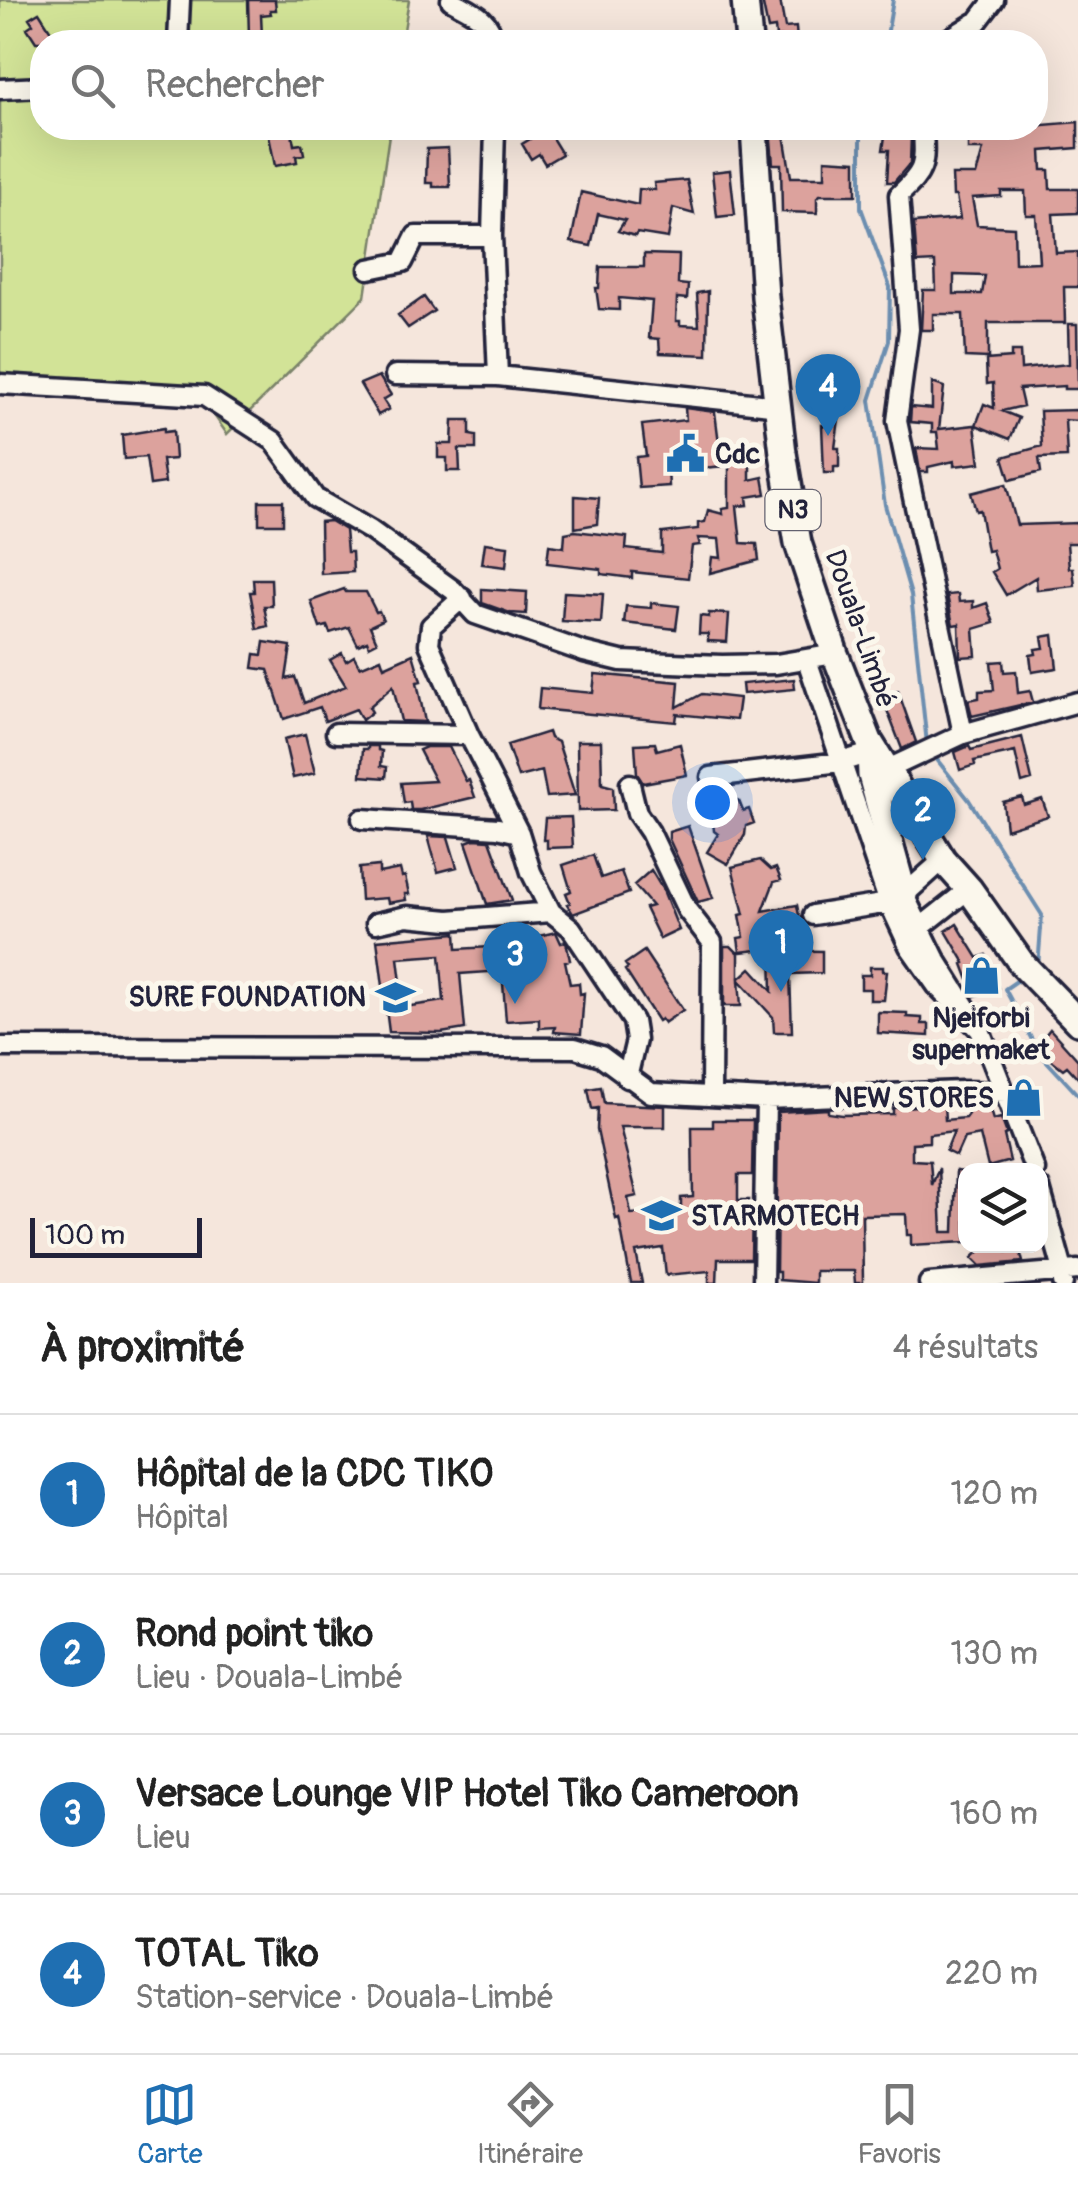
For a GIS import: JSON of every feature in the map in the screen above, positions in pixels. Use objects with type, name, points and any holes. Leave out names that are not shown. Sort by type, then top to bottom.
[{"type":"highway","points":[[745,0],[748,30]]},
{"type":"highway","name":"Douala-Limbé","points":[[755,140],[765,296],[783,453],[798,543],[835,654],[875,755],[944,860],[1022,964],[1078,1022]]},
{"type":"highway","points":[[875,755],[871,774],[897,899]]},
{"type":"street","points":[[179,30],[180,0]]},
{"type":"street","points":[[451,0],[492,30]]},
{"type":"street","points":[[963,30],[978,21],[994,0]]},
{"type":"street","points":[[0,89],[30,88]]},
{"type":"street","points":[[495,140],[492,236],[498,376]]},
{"type":"street","points":[[922,140],[924,155],[919,176],[899,195],[908,329],[897,421],[963,734]]},
{"type":"street","points":[[369,269],[402,262],[416,236],[492,236]]},
{"type":"street","points":[[395,375],[498,376],[780,406]]},
{"type":"street","points":[[0,384],[191,394],[212,400],[274,441],[315,498],[370,530],[462,598],[475,614],[602,658],[722,665],[776,664],[835,654]]},
{"type":"street","points":[[462,598],[431,626],[429,644],[468,735],[519,832],[531,872],[551,912],[571,928],[633,1021],[636,1040],[627,1078]]},
{"type":"street","points":[[807,660],[841,762],[897,899],[909,946],[937,986],[980,1030]]},
{"type":"street","points":[[711,777],[841,762],[1078,702]]},
{"type":"street","points":[[336,733],[468,735]]},
{"type":"street","points":[[630,784],[642,824],[650,832],[688,910],[712,942],[710,1096]]},
{"type":"street","points":[[362,819],[519,832]]},
{"type":"street","points":[[813,915],[897,899],[944,860]]},
{"type":"street","points":[[921,927],[969,889]]},
{"type":"street","points":[[897,899],[921,927],[935,958],[980,1030],[1031,1163]]},
{"type":"street","points":[[376,923],[406,916],[449,920],[551,912]]},
{"type":"street","points":[[0,1047],[575,1048],[601,1056],[651,1093],[766,1100],[1006,1092]]},
{"type":"street","points":[[763,1283],[766,1100]]},
{"type":"street","points":[[929,1283],[1068,1274],[1048,1213]]},
{"type":"green space","points":[[0,0],[409,0],[404,30],[30,30],[30,140],[388,140],[365,297],[227,434],[200,395],[0,383]]},
{"type":"building","points":[[248,0],[275,0],[276,10],[261,15],[262,30],[249,30]]},
{"type":"building","points":[[762,0],[780,0],[785,28],[796,30],[768,29]]},
{"type":"building","points":[[39,12],[50,30],[30,33],[27,28],[33,24],[29,18]]},
{"type":"building","points":[[1078,122],[1078,148],[1041,151],[1042,170],[1049,170],[1050,189],[1078,189],[1078,213],[1053,214],[1056,253],[1078,252],[1078,287],[1064,287],[1065,323],[988,323],[988,358],[965,357],[963,314],[933,314],[933,330],[921,330],[923,290],[936,290],[935,262],[917,263],[914,223],[960,219],[952,175],[976,175],[983,150],[968,150],[968,140],[1048,140],[1048,125]],"holes":[[[1001,191],[1025,191],[1026,215],[1036,215],[1039,262],[1015,263],[1014,227],[977,225],[972,198],[1001,196]],[[954,275],[985,276],[982,294],[954,294]]]},
{"type":"building","points":[[270,140],[302,144],[304,154],[296,156],[297,162],[275,166]]},
{"type":"building","points":[[528,140],[553,140],[562,154],[545,164],[539,154],[531,159],[522,144]]},
{"type":"building","points":[[771,140],[785,140],[791,177],[825,177],[825,159],[856,161],[856,195],[820,195],[817,213],[782,212],[781,164],[773,164]]},
{"type":"building","points":[[884,140],[911,140],[910,163],[894,182],[887,182],[889,150],[883,150]]},
{"type":"building","points":[[448,148],[450,187],[433,187],[433,183],[426,183],[427,149]]},
{"type":"building","points":[[730,170],[735,215],[717,217],[712,172]]},
{"type":"building","points":[[687,180],[694,214],[673,208],[668,238],[618,231],[625,220],[598,214],[591,246],[571,242],[581,192],[638,205],[639,189],[655,190],[654,183]]},
{"type":"building","points":[[644,254],[679,255],[678,284],[688,285],[687,299],[677,298],[676,321],[680,325],[699,326],[697,293],[708,291],[707,355],[660,353],[659,339],[649,338],[652,301],[619,298],[619,310],[599,309],[596,288],[600,267],[644,267]]},
{"type":"building","points":[[424,297],[434,311],[408,328],[398,315]]},
{"type":"building","points":[[1068,324],[1077,324],[1078,389],[1019,389],[1023,406],[1002,411],[1019,418],[1010,439],[976,425],[984,404],[994,408],[993,383],[987,384],[986,360],[1011,358],[1011,352],[1020,352],[1021,369],[1069,364]]},
{"type":"building","points":[[379,376],[391,395],[383,400],[389,409],[378,415],[360,384]]},
{"type":"building","points":[[932,383],[944,387],[939,429],[975,425],[980,463],[954,466],[954,461],[920,472],[916,448],[939,449],[937,432],[932,432],[932,424],[910,422],[911,407],[932,409]]},
{"type":"building","points":[[685,408],[715,412],[719,443],[731,447],[725,466],[668,471],[669,486],[639,488],[636,457],[646,456],[642,425],[686,420]]},
{"type":"building","points":[[1078,410],[1078,421],[1065,420],[1067,457],[1039,458],[1041,472],[1010,480],[1003,457],[1042,446],[1040,411]]},
{"type":"building","points":[[826,419],[839,419],[835,448],[839,448],[839,467],[834,467],[834,473],[824,473],[822,425],[827,426]]},
{"type":"building","points":[[453,420],[470,420],[470,435],[476,436],[476,449],[459,449],[460,471],[447,471],[447,458],[438,458],[438,444],[452,444]]},
{"type":"building","points":[[164,428],[164,432],[173,431],[175,459],[162,460],[165,483],[150,485],[146,457],[124,459],[122,435]]},
{"type":"building","points":[[750,461],[750,480],[763,477],[766,494],[747,497],[748,505],[737,506],[741,543],[757,544],[759,560],[710,573],[712,557],[721,558],[719,539],[698,538],[700,545],[692,546],[688,578],[632,572],[632,578],[601,574],[601,569],[547,563],[549,545],[564,547],[565,533],[575,531],[627,537],[626,549],[662,553],[662,533],[698,529],[708,510],[723,514],[722,509],[729,508],[729,462]]},
{"type":"building","points":[[1006,484],[1017,525],[1078,523],[1078,543],[1067,543],[1075,586],[1037,590],[1036,577],[1006,595],[992,572],[997,569],[992,550],[987,551],[980,510],[976,511],[971,493]]},
{"type":"building","points":[[575,496],[599,498],[597,524],[575,528]]},
{"type":"building","points":[[259,501],[283,501],[283,524],[259,524]]},
{"type":"building","points":[[330,521],[345,530],[353,572],[321,574],[320,522]]},
{"type":"building","points":[[485,543],[508,546],[506,567],[482,564]]},
{"type":"building","points":[[253,579],[271,579],[272,606],[264,606],[268,626],[257,629],[250,592],[254,592]]},
{"type":"building","points":[[344,589],[366,592],[376,612],[379,611],[383,620],[370,626],[377,642],[358,645],[349,627],[330,633],[327,626],[320,628],[311,601]]},
{"type":"building","points":[[482,589],[527,592],[526,614],[482,603]]},
{"type":"building","points":[[564,592],[603,594],[601,623],[562,621]]},
{"type":"building","points":[[958,594],[959,602],[973,601],[973,608],[987,603],[994,623],[974,629],[976,656],[960,657],[959,624],[953,625],[947,595]]},
{"type":"building","points":[[651,603],[679,606],[676,629],[624,623],[626,606],[651,608]]},
{"type":"building","points":[[709,613],[729,614],[727,642],[708,641],[708,634],[699,634],[700,616],[709,617]]},
{"type":"building","points":[[1053,635],[1057,668],[1032,672],[1030,655],[1036,654],[1035,649],[1044,648],[1042,637]]},
{"type":"building","points":[[264,642],[291,646],[286,679],[295,677],[304,703],[346,686],[330,660],[342,653],[346,661],[354,656],[360,667],[381,658],[384,667],[413,654],[421,681],[417,682],[425,722],[401,721],[393,686],[369,707],[372,712],[362,720],[356,709],[325,721],[320,707],[284,719],[268,670],[253,668],[255,654],[262,655]]},
{"type":"building","points":[[1003,661],[1004,672],[1016,671],[1018,693],[1030,691],[1033,702],[972,716],[968,700],[979,698],[979,691],[994,690],[991,662]]},
{"type":"building","points":[[595,674],[679,682],[677,707],[702,694],[739,698],[736,720],[677,714],[676,722],[538,709],[540,688],[593,693]]},
{"type":"building","points":[[794,679],[795,689],[743,694],[742,684]]},
{"type":"building","points":[[898,691],[916,742],[902,749],[882,697]]},
{"type":"building","points":[[548,732],[558,742],[575,795],[547,797],[542,771],[518,777],[507,745]]},
{"type":"building","points":[[305,734],[315,773],[293,778],[284,739]]},
{"type":"building","points":[[1022,737],[1032,780],[1022,783],[1015,752],[974,761],[975,765],[960,770],[955,752]]},
{"type":"building","points":[[577,741],[601,741],[602,784],[613,787],[614,810],[578,811]]},
{"type":"building","points":[[655,743],[657,750],[680,744],[687,775],[643,783],[637,774],[635,744]]},
{"type":"building","points":[[378,746],[382,751],[381,766],[387,767],[386,778],[361,776],[363,749]]},
{"type":"building","points":[[449,747],[475,797],[420,810],[411,810],[410,802],[404,803],[401,783],[435,781],[419,750]]},
{"type":"building","points":[[705,788],[717,789],[739,801],[743,811],[749,809],[754,823],[746,826],[728,864],[707,852],[718,834],[714,831],[712,813],[696,805]]},
{"type":"building","points":[[1022,797],[1024,805],[1042,799],[1048,816],[1006,829],[1003,802]]},
{"type":"building","points":[[571,817],[573,847],[547,848],[547,840],[543,840],[545,818]]},
{"type":"building","points":[[688,826],[713,898],[698,902],[669,839],[669,832]]},
{"type":"building","points":[[428,836],[448,837],[457,867],[438,872]]},
{"type":"building","points":[[490,840],[512,900],[487,904],[466,842]]},
{"type":"building","points":[[593,855],[601,878],[621,871],[629,893],[573,914],[567,904],[570,903],[566,893],[571,891],[563,865]]},
{"type":"building","points":[[760,860],[771,870],[776,868],[781,880],[774,882],[763,911],[797,905],[801,926],[764,932],[766,949],[740,952],[738,938],[744,937],[740,915],[744,914],[732,867]]},
{"type":"building","points":[[379,866],[379,873],[400,869],[409,894],[405,894],[406,900],[361,900],[359,868]]},
{"type":"building","points":[[651,870],[679,930],[660,939],[645,908],[652,906],[634,885]]},
{"type":"building","points":[[957,924],[978,958],[986,955],[998,988],[975,996],[965,963],[946,931]]},
{"type":"building","points":[[556,932],[561,943],[566,942],[570,984],[579,983],[580,994],[584,993],[581,1034],[554,1032],[555,1027],[539,1028],[539,1019],[506,1021],[502,971],[460,974],[465,1029],[441,1033],[389,1032],[377,940],[456,933],[457,949],[541,944],[539,936]],"holes":[[[440,955],[444,1001],[404,1007],[398,958]]]},
{"type":"building","points":[[724,946],[731,946],[739,954],[739,979],[751,968],[772,991],[771,950],[822,951],[822,973],[790,974],[792,1032],[774,1032],[773,1017],[739,980],[741,1006],[724,1006]]},
{"type":"building","points":[[644,951],[683,1010],[664,1023],[658,1021],[625,970],[625,964]]},
{"type":"building","points":[[870,967],[887,971],[884,1000],[870,1000],[870,989],[861,989],[861,975],[870,975]]},
{"type":"building","points":[[878,1012],[922,1018],[922,1024],[929,1024],[929,1036],[878,1033]]},
{"type":"building","points":[[1050,1029],[1078,1060],[1078,1078],[1067,1066],[1063,1069],[1053,1061],[1038,1044]]},
{"type":"building","points":[[601,1087],[604,1103],[665,1106],[665,1127],[620,1127],[637,1196],[628,1198],[631,1214],[681,1211],[681,1198],[693,1197],[692,1127],[713,1127],[713,1120],[753,1120],[752,1175],[738,1175],[738,1200],[749,1200],[748,1209],[752,1209],[751,1259],[718,1259],[717,1283],[709,1283],[709,1271],[666,1275],[663,1248],[636,1252],[642,1283],[631,1283],[597,1130],[598,1108],[592,1109],[588,1089]]},
{"type":"building","points":[[940,1104],[944,1105],[945,1120],[965,1118],[965,1104],[988,1104],[993,1120],[1001,1118],[1010,1161],[987,1163],[980,1135],[964,1138],[956,1156],[946,1151],[954,1131],[929,1134],[929,1142],[912,1143],[912,1160],[930,1161],[932,1185],[939,1168],[942,1232],[954,1232],[958,1171],[958,1242],[911,1245],[906,1214],[862,1215],[863,1283],[855,1283],[854,1271],[815,1271],[815,1283],[779,1280],[778,1112],[828,1109],[828,1113],[842,1115],[893,1114],[893,1108]]},
{"type":"building","points":[[977,1253],[1021,1253],[1023,1262],[980,1266],[972,1258]]},
{"type":"waterway","points":[[888,30],[893,0]]},
{"type":"waterway","points":[[861,140],[861,208],[890,287],[889,341],[870,400],[885,505],[911,595],[927,744]]},
{"type":"waterway","points":[[934,756],[969,800],[1042,915],[1038,967]]},
{"type":"waterway","points":[[1021,978],[1005,989],[1039,1053],[1078,1095]]},
{"type":"place","name":"TOTAL Tiko","points":[[828,436]]},
{"type":"place","name":"Cdc","points":[[685,454]]},
{"type":"place","name":"Rond point tiko","points":[[923,860]]},
{"type":"place","name":"Njeiforbi supermaket","points":[[981,976]]},
{"type":"place","name":"Hôpital de la CDC TIKO","points":[[781,992]]},
{"type":"place","name":"SURE FOUNDATION","points":[[396,997]]},
{"type":"place","name":"Versace Lounge VIP Hotel Tiko Cameroon","points":[[515,1004]]},
{"type":"place","name":"NEW STORES","points":[[1024,1098]]},
{"type":"place","name":"STARMOTECH","points":[[661,1216]]}]
